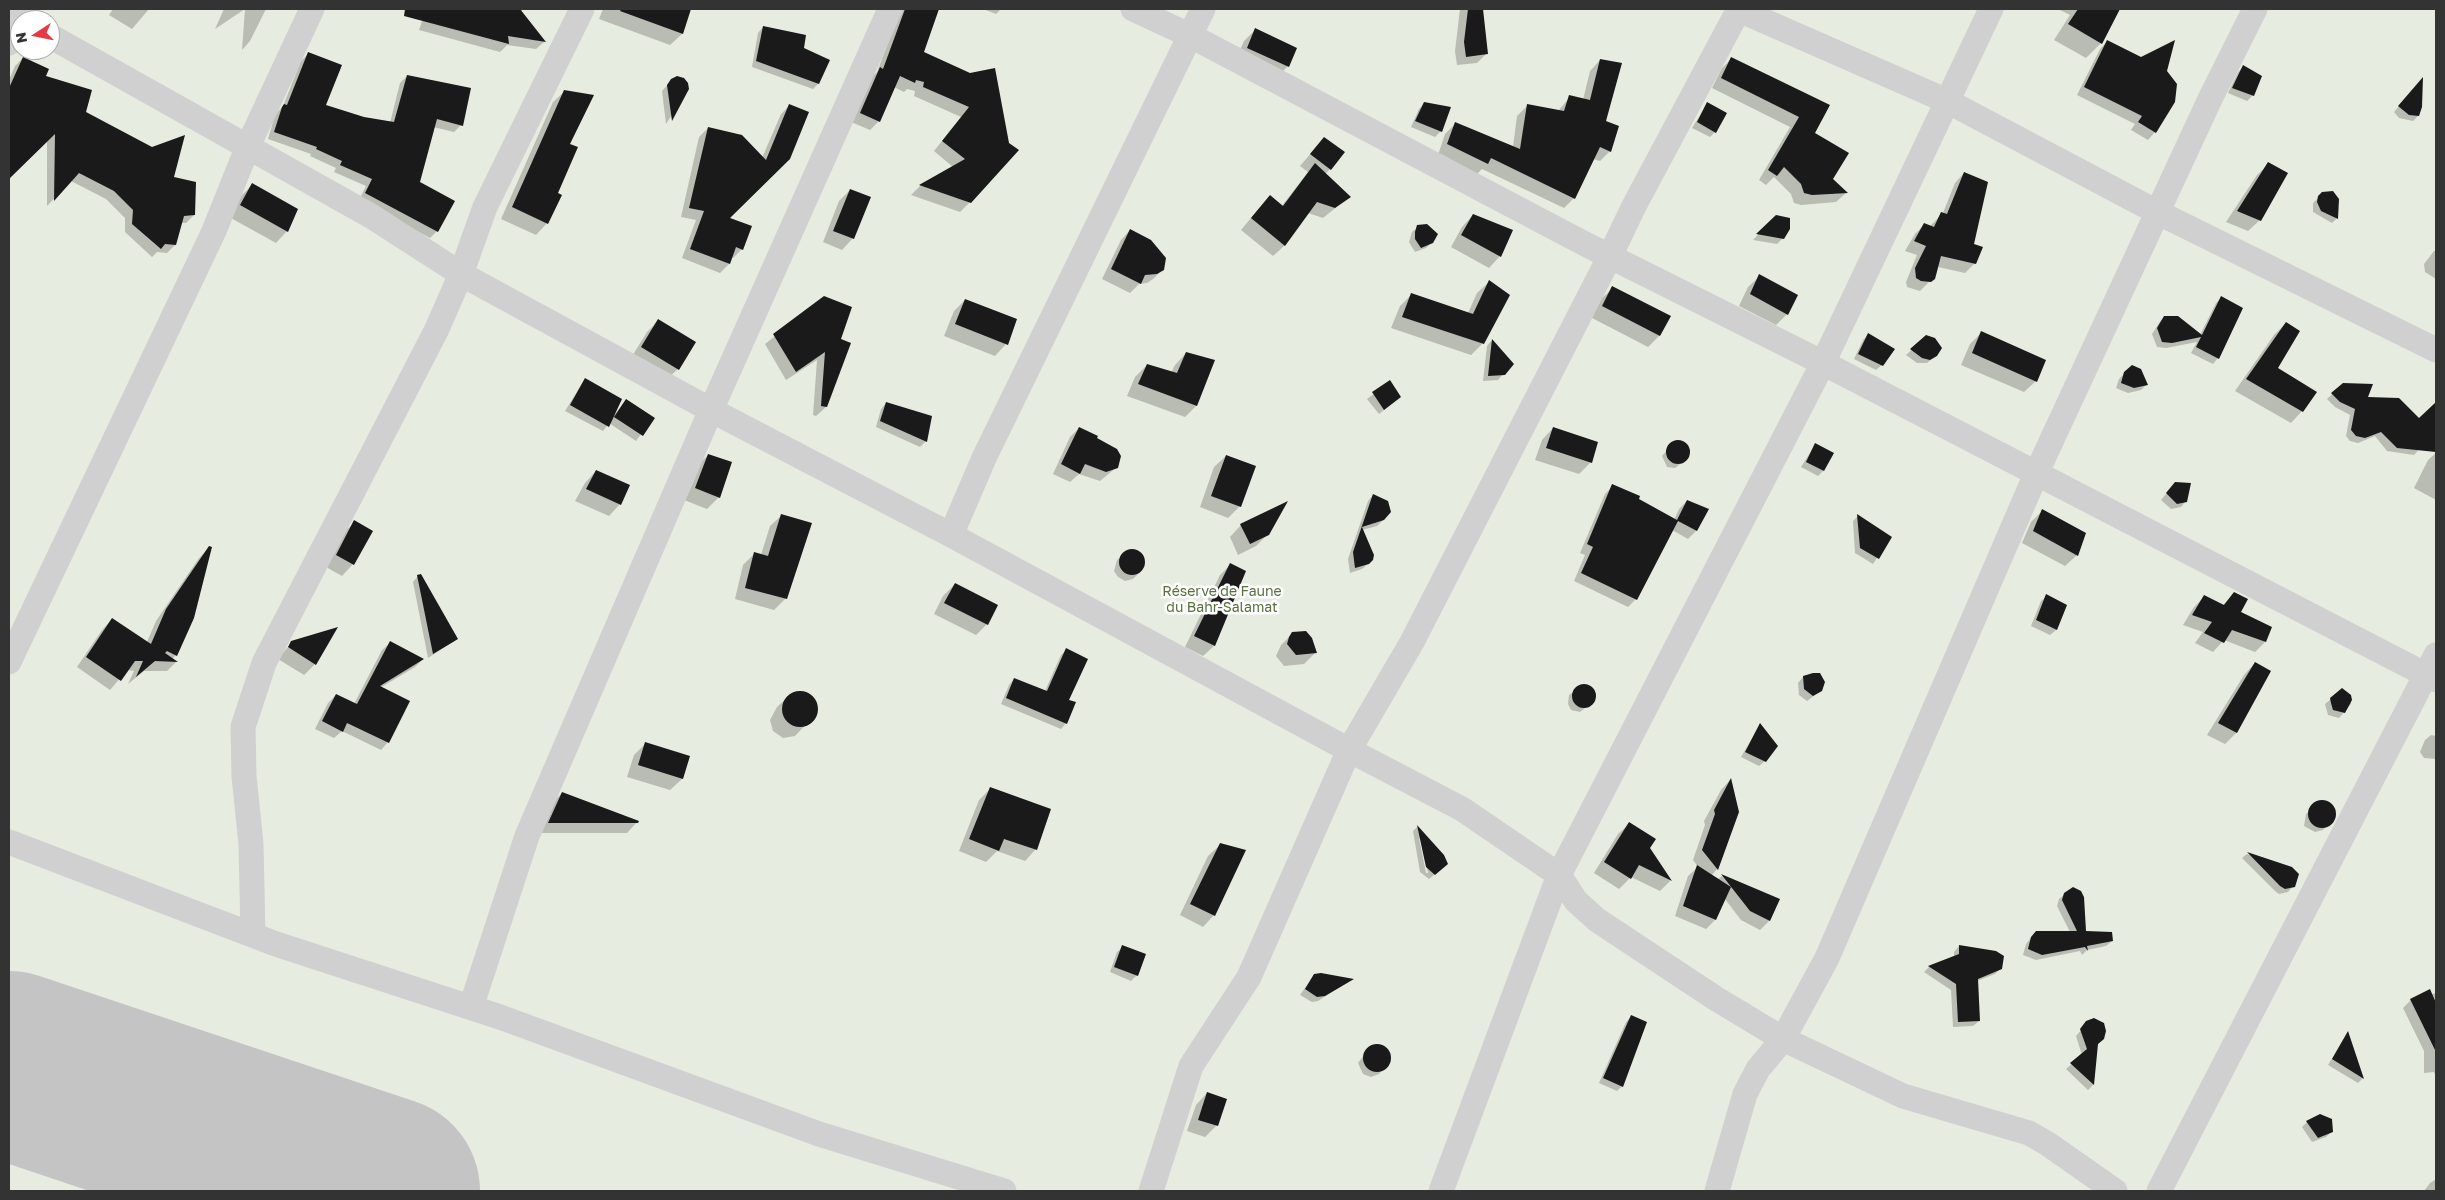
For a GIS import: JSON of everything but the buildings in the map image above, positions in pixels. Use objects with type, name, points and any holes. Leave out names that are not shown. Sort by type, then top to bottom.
[{"type":"street","points":[[9,662],[214,231],[248,146],[312,9]]},
{"type":"street","points":[[253,935],[251,844],[244,776],[243,727],[264,663],[436,331],[461,274],[485,207],[582,9]]},
{"type":"street","points":[[472,1007],[527,836],[711,410],[890,9]]},
{"type":"street","points":[[1133,9],[1190,36],[1610,256],[1823,363],[2036,474],[2433,670],[2159,1191]]},
{"type":"street","points":[[951,535],[984,458],[1202,9]]},
{"type":"street","points":[[1151,1191],[1191,1066],[1249,977],[1349,750],[1412,642],[1634,206],[1738,9],[1947,101],[2157,212],[2436,350]]},
{"type":"street","points":[[1441,1191],[1559,875],[1823,363],[1991,9]]},
{"type":"street","points":[[1717,1191],[1744,1094],[1758,1069],[1783,1038],[1827,958],[2036,474],[2210,99],[2255,9]]},
{"type":"street","points":[[60,42],[372,216],[461,274],[711,410],[951,535],[1462,809],[1559,875],[1576,901],[1597,920],[1715,998],[1783,1038],[1903,1096],[2029,1133],[2048,1144],[2114,1191]]},
{"type":"street","points":[[9,842],[253,935],[472,1007],[819,1134],[1004,1191]]},
{"type":"green space","name":"Réserve de Faune du Bahr-Salamat","points":[[9,9],[2436,9],[2436,1191],[9,1191]]},
{"type":"runway","points":[[9,1065],[386,1191]]}]
